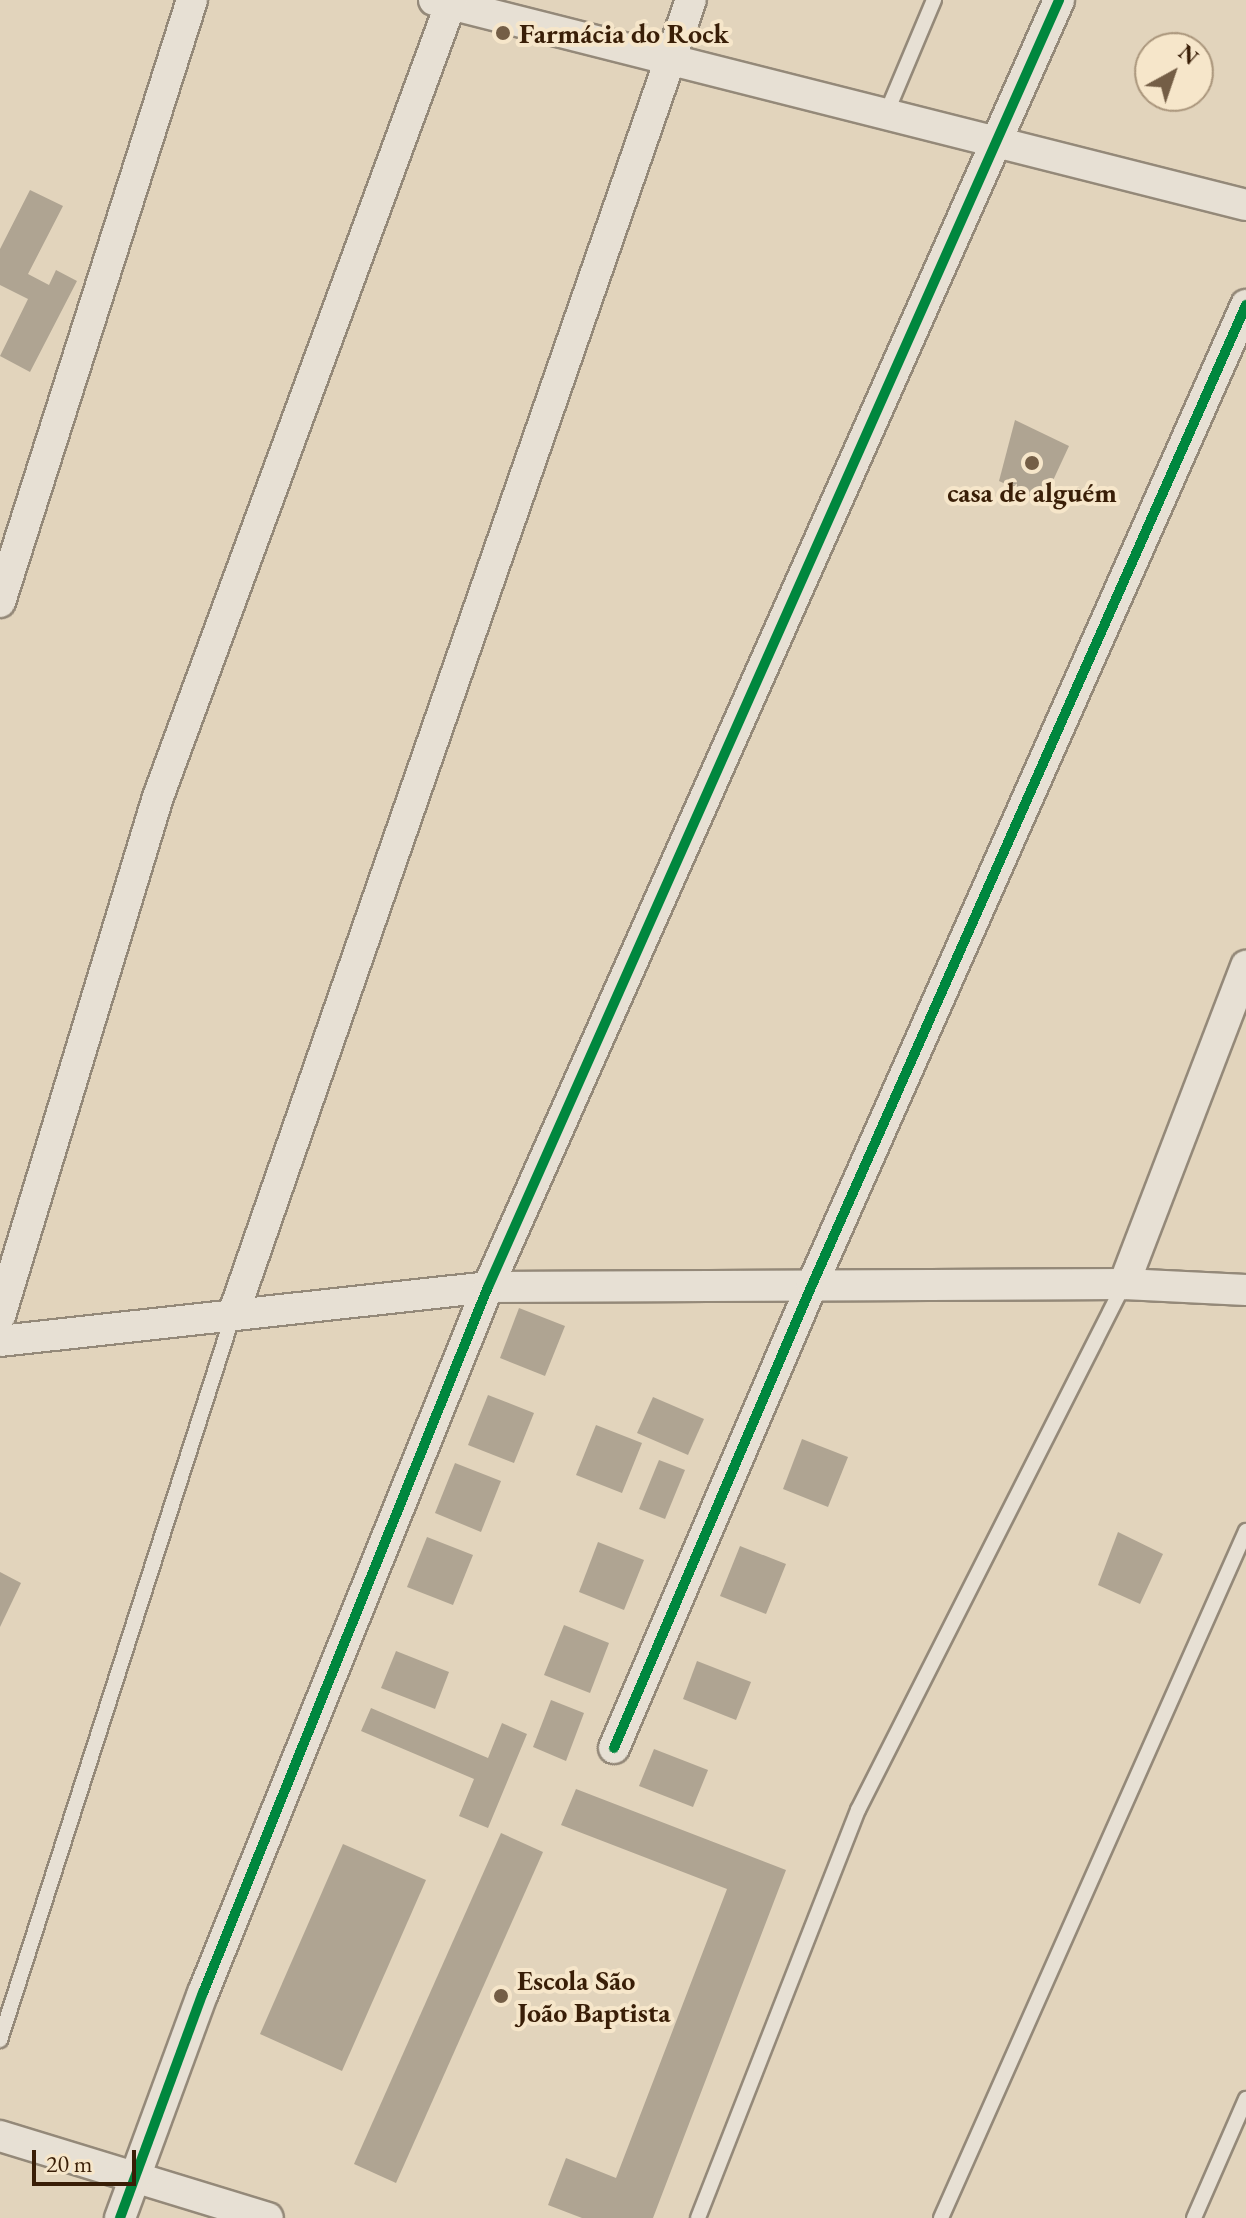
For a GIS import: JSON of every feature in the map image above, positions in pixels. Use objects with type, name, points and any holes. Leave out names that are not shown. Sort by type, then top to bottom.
[{"type":"street","points":[[0,602],[192,0]]},
{"type":"street","points":[[234,1312],[691,0]]},
{"type":"street","points":[[120,2218],[132,2176],[488,1287],[1059,0]]},
{"type":"street","points":[[0,1316],[158,797],[446,1],[670,61],[1246,205]]},
{"type":"street","points":[[614,1748],[812,1285],[1246,305]]},
{"type":"street","points":[[1124,1284],[1246,966]]},
{"type":"street","points":[[0,1341],[234,1312],[488,1287],[1124,1284],[1246,1290]]},
{"type":"street","points":[[0,2136],[268,2218]]},
{"type":"lane","points":[[886,114],[934,0]]},
{"type":"lane","points":[[698,2218],[858,1810],[1124,1284]]},
{"type":"lane","points":[[0,2040],[234,1312]]},
{"type":"lane","points":[[941,2218],[1246,1531]]},
{"type":"lane","points":[[1194,2218],[1246,2099]]},
{"type":"building","points":[[30,190],[63,206],[28,274],[49,285],[56,270],[77,281],[30,372],[0,356],[28,299],[0,285],[0,249]]},
{"type":"building","name":"casa de alguém","points":[[1015,420],[1069,446],[1043,502],[999,481]]},
{"type":"building","points":[[519,1308],[565,1326],[545,1376],[500,1358]]},
{"type":"building","points":[[488,1395],[534,1413],[514,1463],[468,1445]]},
{"type":"building","points":[[653,1397],[704,1419],[688,1455],[637,1433]]},
{"type":"building","points":[[596,1425],[642,1443],[622,1493],[576,1475]]},
{"type":"building","points":[[802,1439],[848,1457],[828,1507],[783,1489]]},
{"type":"building","points":[[659,1460],[685,1470],[665,1519],[639,1509]]},
{"type":"building","points":[[455,1463],[501,1481],[481,1532],[435,1513]]},
{"type":"building","points":[[1118,1532],[1163,1554],[1140,1604],[1098,1585]]},
{"type":"building","points":[[427,1537],[473,1555],[453,1605],[407,1587]]},
{"type":"building","points":[[598,1542],[644,1560],[624,1610],[579,1592]]},
{"type":"building","points":[[740,1546],[786,1564],[766,1614],[720,1596]]},
{"type":"building","points":[[0,1572],[21,1583],[0,1627]]},
{"type":"building","points":[[564,1625],[609,1643],[590,1693],[544,1675]]},
{"type":"building","points":[[396,1651],[449,1672],[435,1709],[381,1688]]},
{"type":"building","points":[[697,1661],[751,1682],[736,1720],[683,1699]]},
{"type":"building","points":[[551,1700],[584,1713],[566,1761],[533,1747]]},
{"type":"building","points":[[371,1708],[488,1758],[502,1723],[527,1734],[488,1828],[459,1816],[474,1779],[361,1731]]},
{"type":"building","points":[[654,1749],[708,1770],[693,1807],[639,1786]]},
{"type":"building","points":[[576,1789],[786,1870],[653,2218],[582,2218],[548,2205],[566,2158],[616,2178],[727,1889],[561,1825]]},
{"type":"building","points":[[501,1833],[543,1852],[396,2183],[354,2164]]},
{"type":"building","points":[[343,1844],[426,1880],[342,2071],[260,2034]]},
{"type":"cycle path","points":[[120,2218],[203,1993],[488,1287],[1059,0]]},
{"type":"cycle path","points":[[614,1748],[812,1285],[1246,305]]},
{"type":"place","name":"Farmácia do Rock","points":[[503,33]]},
{"type":"place","name":"casa de alguém","points":[[1032,463]]},
{"type":"place","name":"Escola São João Baptista","points":[[501,1996]]}]
